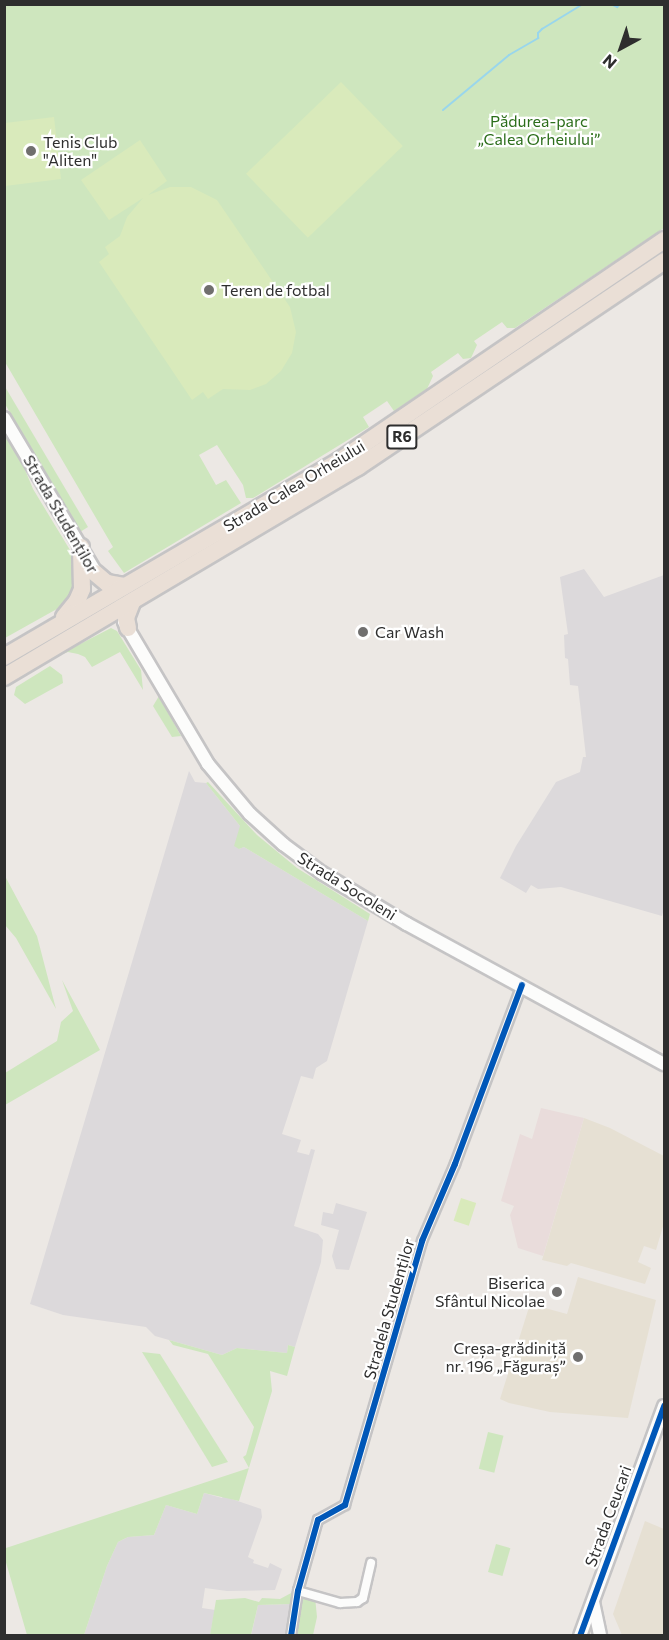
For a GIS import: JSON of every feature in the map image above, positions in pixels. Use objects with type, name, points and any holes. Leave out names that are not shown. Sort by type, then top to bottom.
[{"type":"highway","name":"Strada Calea Orheiului","points":[[4,677],[113,603],[124,586],[339,461],[664,240]]},
{"type":"highway","name":"Strada Calea Orheiului","points":[[4,657],[54,629],[113,603],[132,602],[358,467],[664,261]]},
{"type":"highway","points":[[492,357],[502,371]]},
{"type":"highway","points":[[54,629],[75,605],[80,594],[81,547]]},
{"type":"highway","points":[[96,573],[107,583],[124,586]]},
{"type":"highway","points":[[128,628],[126,618],[132,602]]},
{"type":"main road","name":"Strada Studenților","points":[[4,418],[113,603]]},
{"type":"main road","name":"Strada Socoleni","points":[[113,603],[208,764],[235,798],[300,858],[349,890],[664,1064]]},
{"type":"main road","name":"Strada Ceucari","points":[[580,1635],[664,1407]]},
{"type":"main road","points":[[593,1598],[600,1635]]},
{"type":"street","name":"Stradela Studenților","points":[[291,1635],[298,1591],[318,1520],[345,1505],[421,1245],[455,1164],[522,985]]},
{"type":"street","points":[[298,1591],[340,1603],[357,1602],[363,1598],[371,1563]]},
{"type":"shaded area","points":[[584,569],[604,597],[664,575],[664,908],[662,916],[561,887],[538,889],[531,885],[526,893],[500,878],[516,846],[556,782],[580,772],[583,757],[586,757],[578,686],[570,685],[568,659],[565,658],[564,635],[568,634],[560,577]]},
{"type":"shaded area","points":[[189,771],[195,782],[206,783],[240,826],[239,849],[244,847],[368,921],[327,1061],[316,1068],[313,1079],[301,1076],[282,1134],[301,1140],[297,1152],[309,1155],[311,1149],[315,1150],[294,1226],[318,1234],[323,1240],[321,1262],[295,1347],[288,1345],[287,1353],[237,1348],[222,1355],[155,1336],[146,1327],[63,1315],[30,1304]]},
{"type":"shaded area","points":[[541,1108],[584,1118],[543,1256],[518,1248],[510,1215],[514,1206],[501,1201],[520,1134],[532,1139]]},
{"type":"shaded area","points":[[584,1118],[610,1128],[664,1156],[664,1223],[656,1250],[644,1246],[638,1262],[651,1268],[645,1284],[571,1263],[567,1266],[542,1260]]},
{"type":"shaded area","points":[[336,1203],[367,1212],[349,1270],[336,1269],[332,1256],[339,1230],[321,1225],[323,1212],[333,1214]]},
{"type":"shaded area","name":"Creșa-grădiniță nr. 196 „Făguraș”","points":[[578,1277],[656,1300],[628,1418],[550,1412],[500,1399],[530,1304],[567,1314]]},
{"type":"shaded area","points":[[204,1493],[222,1498],[223,1496],[261,1509],[262,1517],[248,1557],[254,1560],[253,1563],[268,1568],[270,1563],[282,1569],[275,1590],[227,1591],[205,1588],[202,1608],[215,1610],[210,1635],[84,1635],[107,1566],[118,1542],[128,1537],[154,1535],[166,1505],[197,1514]]},
{"type":"shaded area","points":[[645,1521],[664,1529],[664,1635],[622,1635],[613,1614]]},
{"type":"shaded area","points":[[292,1604],[287,1635],[251,1636],[258,1605]]},
{"type":"green space","name":"Pădurea-parc „Calea Orheiului”","points":[[5,5],[664,5],[664,228],[515,328],[507,328],[502,322],[474,341],[477,345],[471,358],[463,359],[458,353],[431,372],[433,376],[427,389],[394,411],[387,401],[363,417],[369,427],[253,498],[246,498],[243,485],[217,445],[199,455],[216,485],[226,480],[241,503],[124,573],[108,551],[113,547],[5,362]]},
{"type":"green space","name":"Teren de fotbal","points":[[341,82],[403,146],[308,238],[246,174]]},
{"type":"green space","name":"Tenis Club \"Aliten\"","points":[[54,117],[61,179],[5,186],[5,123]]},
{"type":"green space","points":[[140,140],[167,181],[148,195],[170,187],[191,187],[217,200],[290,307],[296,332],[292,353],[281,371],[266,384],[250,390],[223,389],[208,399],[203,392],[192,400],[99,262],[109,254],[105,247],[120,236],[127,217],[143,198],[109,220],[81,180]]},
{"type":"green space","points":[[4,385],[88,527],[80,532],[5,404]]},
{"type":"green space","points":[[4,432],[21,460],[33,489],[73,555],[79,587],[64,605],[5,638]]},
{"type":"green space","points":[[111,628],[117,631],[141,670],[143,690],[120,652],[92,667],[85,657],[78,654],[68,652],[55,657]]},
{"type":"green space","points":[[50,666],[62,675],[63,683],[25,704],[14,695],[16,687]]},
{"type":"green space","points":[[159,696],[181,736],[172,737],[153,706]]},
{"type":"green space","points":[[208,782],[257,835],[297,868],[370,914],[368,921],[244,847],[239,849],[234,846],[240,826],[206,783]]},
{"type":"green space","points":[[5,876],[37,936],[56,1009],[16,938],[5,925]]},
{"type":"green space","points":[[62,980],[100,1050],[5,1105],[5,1073],[57,1041],[61,1022],[73,1011]]},
{"type":"green space","points":[[461,1198],[476,1203],[469,1226],[454,1221]]},
{"type":"green space","points":[[169,1340],[222,1355],[237,1348],[287,1353],[288,1345],[295,1347],[287,1376],[270,1371],[272,1391],[249,1468],[243,1457],[246,1455],[254,1427],[208,1354],[173,1345]]},
{"type":"green space","points":[[142,1352],[160,1354],[228,1462],[212,1467]]},
{"type":"green space","points":[[488,1432],[504,1436],[494,1473],[479,1469]]},
{"type":"green space","points":[[249,1468],[239,1501],[204,1493],[197,1514],[166,1505],[154,1535],[128,1537],[118,1542],[107,1566],[84,1635],[27,1635],[5,1559],[6,1548]]},
{"type":"green space","points":[[496,1544],[510,1548],[502,1576],[488,1572]]},
{"type":"green space","points":[[293,1592],[292,1604],[258,1605],[251,1635],[210,1635],[216,1600],[245,1598],[259,1602],[262,1598],[280,1599]]},
{"type":"green space","points":[[300,1597],[315,1597],[317,1617],[313,1635],[296,1636]]},
{"type":"waterway","points":[[443,110],[509,55],[538,38],[538,33],[542,29],[583,4]]},
{"type":"waterway","points":[[611,4],[617,7],[620,4]]},
{"type":"cycle path","points":[[291,1636],[298,1591],[318,1520],[345,1505],[422,1241],[455,1164],[522,985]]},
{"type":"cycle path","points":[[580,1636],[664,1406]]},
{"type":"place","name":"Tenis Club \"Aliten\"","points":[[31,151]]},
{"type":"place","name":"Teren de fotbal","points":[[209,290]]},
{"type":"place","name":"Car Wash","points":[[363,632]]},
{"type":"place","name":"Biserica Sfântul Nicolae","points":[[557,1292]]},
{"type":"place","name":"Creșa-grădiniță nr. 196 „Făguraș”","points":[[578,1357]]}]
